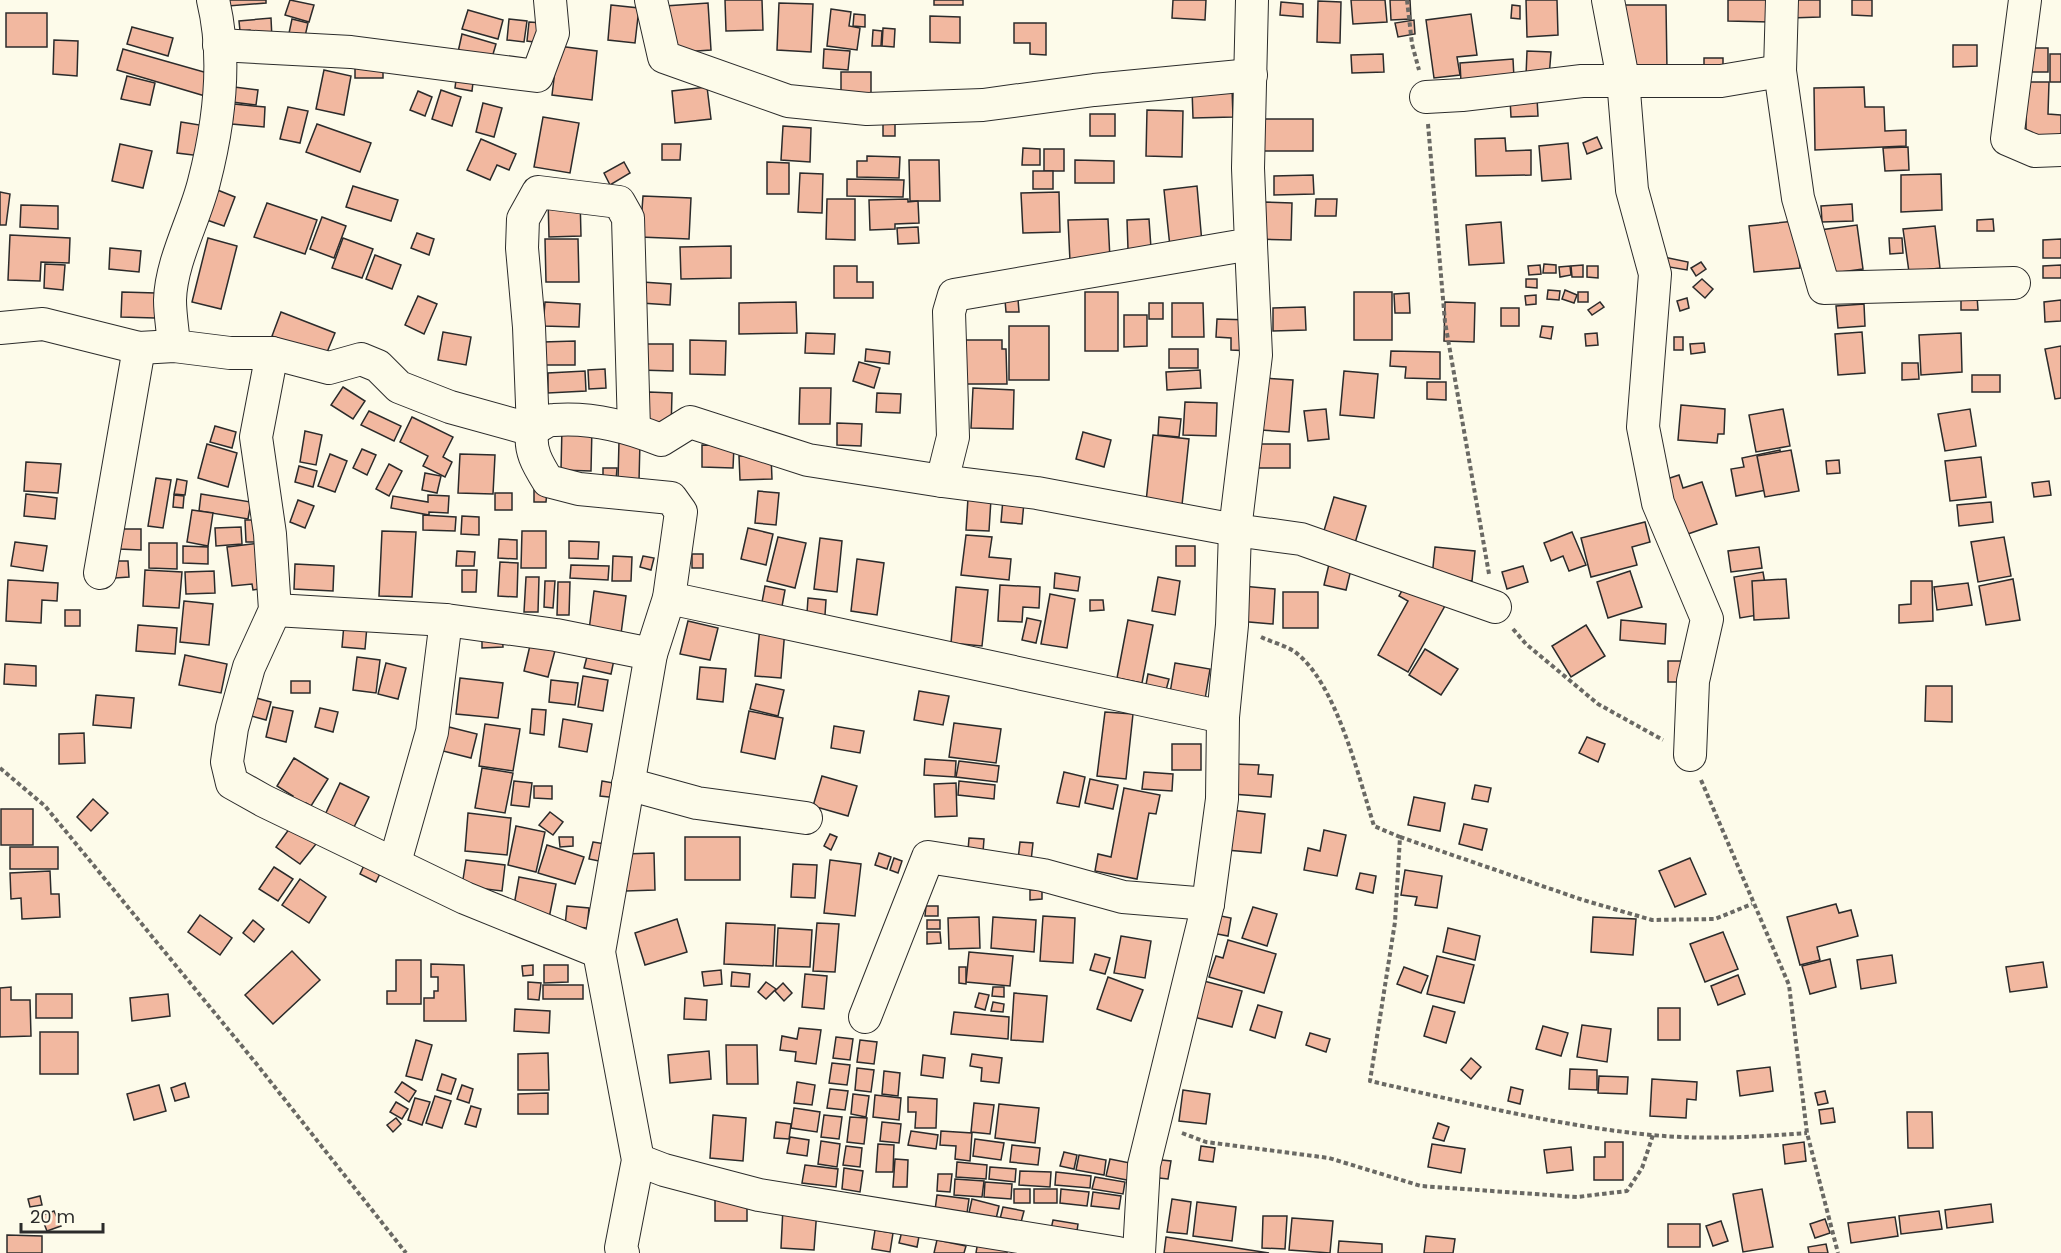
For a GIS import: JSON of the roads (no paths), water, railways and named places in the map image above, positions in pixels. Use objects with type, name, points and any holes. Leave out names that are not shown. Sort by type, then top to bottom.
[{"type":"street","points":[[174,346],[170,299],[181,251],[204,182],[218,116],[219,45],[213,0]]},
{"type":"street","points":[[219,45],[351,52],[537,76],[554,33],[550,0]]},
{"type":"street","points":[[651,0],[664,57],[788,101],[867,109],[983,105],[1094,90],[1251,75]]},
{"type":"street","points":[[1139,1253],[1144,1165],[1156,1124],[1208,904],[1222,799],[1223,717],[1233,625],[1235,530],[1256,355],[1248,168],[1252,0]]},
{"type":"street","points":[[1608,0],[1623,79],[1632,189],[1655,274],[1642,427],[1658,503],[1707,619],[1693,681],[1690,755]]},
{"type":"street","points":[[1782,0],[1780,71],[1798,198],[1824,288],[2014,283]]},
{"type":"street","points":[[2025,0],[2007,139],[2035,151],[2061,150]]},
{"type":"street","points":[[1426,96],[1623,79],[1721,81],[1780,71]]},
{"type":"street","points":[[623,1253],[621,1248],[638,1160],[599,952],[651,654],[669,598],[681,512],[671,498],[579,489],[548,481],[535,460],[530,439],[532,430],[529,327],[522,248],[523,219],[538,192],[619,202],[628,218],[634,429]]},
{"type":"street","points":[[942,481],[953,437],[949,312],[954,295],[1251,244]]},
{"type":"street","points":[[0,327],[43,324],[139,348],[174,346],[230,353],[272,353],[329,368],[360,359],[378,366],[399,387],[450,407],[532,430],[552,420],[634,429],[661,440],[690,422],[808,460],[1037,493],[1235,530],[1301,539],[1495,607]]},
{"type":"street","points":[[100,573],[139,348]]},
{"type":"street","points":[[272,353],[256,437],[270,534],[274,610],[249,667],[232,728],[227,762],[232,783],[264,801],[395,862],[465,898],[599,952]]},
{"type":"street","points":[[669,598],[1223,717]]},
{"type":"street","points":[[274,610],[446,620],[556,635],[651,654]]},
{"type":"street","points":[[395,862],[432,732],[446,620]]},
{"type":"street","points":[[628,784],[697,803],[806,818]]},
{"type":"street","points":[[865,1017],[928,857],[1043,875],[1123,897],[1208,904]]},
{"type":"street","points":[[638,1160],[664,1170],[759,1195],[1118,1253]]}]
